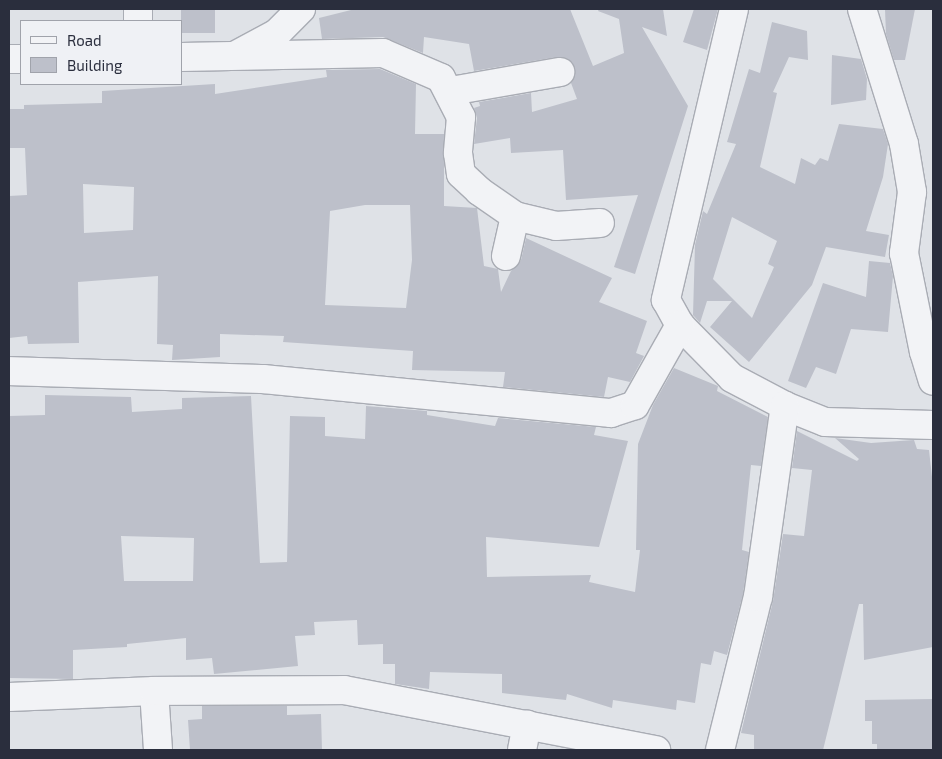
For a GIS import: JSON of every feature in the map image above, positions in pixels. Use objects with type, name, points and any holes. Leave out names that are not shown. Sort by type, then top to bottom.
[{"type":"street","points":[[231,58],[277,33],[301,9]]},
{"type":"street","points":[[734,9],[666,300],[680,325],[732,378],[785,406],[825,422],[933,425]]},
{"type":"street","points":[[862,9],[904,144],[923,189],[904,253],[924,352],[933,381]]},
{"type":"street","points":[[182,57],[231,58],[383,53],[442,78],[461,117],[458,153],[461,174],[479,191],[515,216],[556,226],[600,223]]},
{"type":"street","points":[[450,91],[560,72]]},
{"type":"street","points":[[506,256],[515,216]]},
{"type":"street","points":[[9,371],[263,379],[611,413],[635,405],[680,325]]},
{"type":"street","points":[[720,750],[758,597],[785,406]]},
{"type":"street","points":[[9,697],[154,691],[344,690],[656,750]]},
{"type":"street","points":[[154,691],[158,750]]},
{"type":"street","points":[[522,750],[527,724]]},
{"type":"building","points":[[181,9],[215,9],[215,33],[182,33]]},
{"type":"building","points":[[355,9],[570,9],[593,66],[624,53],[619,19],[598,11],[599,9],[663,9],[667,36],[642,27],[688,106],[635,274],[614,267],[638,195],[566,200],[563,150],[511,153],[510,138],[474,144],[477,118],[474,108],[480,106],[479,102],[531,93],[532,112],[577,99],[571,83],[575,70],[572,62],[557,57],[474,71],[469,44],[424,37],[423,53],[383,37],[322,39],[319,18]]},
{"type":"building","points":[[694,9],[718,9],[707,50],[683,42]]},
{"type":"building","points":[[885,9],[915,9],[905,60],[894,60],[886,34]]},
{"type":"building","points":[[772,22],[807,31],[808,60],[789,57],[773,92],[777,93],[760,167],[795,184],[801,158],[815,165],[820,158],[828,161],[839,124],[883,129],[888,144],[883,177],[866,231],[889,235],[885,257],[826,247],[812,285],[749,362],[710,327],[732,301],[707,301],[700,323],[693,315],[695,245],[703,211],[707,214],[736,144],[727,142],[749,69],[760,73]],"holes":[[[732,217],[777,241],[768,264],[774,267],[752,318],[713,279]]]},
{"type":"building","points":[[832,55],[861,59],[867,79],[866,100],[831,105]]},
{"type":"building","points":[[380,69],[416,84],[415,134],[444,134],[444,206],[477,208],[484,266],[498,269],[501,292],[511,271],[521,260],[526,238],[612,278],[599,302],[647,321],[636,353],[644,356],[630,382],[608,377],[604,397],[503,387],[505,372],[412,370],[413,351],[283,342],[284,336],[220,334],[220,357],[172,360],[173,345],[157,344],[158,276],[78,282],[79,343],[28,344],[27,336],[9,338],[9,196],[27,195],[25,148],[9,148],[9,109],[24,109],[24,105],[102,103],[102,91],[215,84],[215,94],[327,77],[326,70]],"holes":[[[83,184],[134,187],[133,230],[84,233]],[[365,205],[410,205],[412,260],[406,308],[325,305],[330,211]]]},
{"type":"building","points":[[869,261],[890,263],[893,276],[888,332],[851,329],[836,374],[816,367],[806,388],[788,381],[823,283],[866,297]]},
{"type":"building","points":[[674,368],[718,386],[717,391],[768,417],[761,466],[751,465],[742,550],[749,552],[743,594],[727,655],[714,651],[711,665],[701,663],[695,703],[677,700],[676,710],[613,700],[612,708],[567,694],[566,700],[502,693],[502,674],[430,672],[429,689],[395,684],[395,664],[383,664],[383,644],[358,645],[357,620],[314,622],[315,635],[295,636],[298,666],[214,674],[212,658],[186,660],[186,638],[127,644],[127,647],[73,650],[73,679],[9,678],[9,416],[45,415],[45,395],[131,397],[132,412],[182,409],[182,398],[251,396],[260,563],[287,562],[290,416],[325,417],[325,436],[365,439],[366,406],[427,411],[427,415],[495,426],[498,418],[596,427],[594,435],[628,441],[599,547],[486,537],[487,577],[591,575],[589,582],[635,592],[640,550],[636,550],[638,444],[653,405]],"holes":[[[121,536],[194,538],[193,581],[124,581]]]},
{"type":"building","points":[[797,431],[857,461],[859,459],[835,438],[871,443],[914,440],[917,449],[929,450],[933,486],[933,647],[864,660],[863,604],[859,604],[823,750],[754,750],[754,735],[741,733],[773,601],[783,534],[804,536],[812,470],[792,468]]},
{"type":"building","points":[[933,699],[933,750],[877,750],[877,744],[872,744],[872,721],[865,721],[865,700]]},
{"type":"building","points":[[202,706],[287,706],[287,715],[321,714],[322,750],[190,750],[188,720],[202,719]]}]
